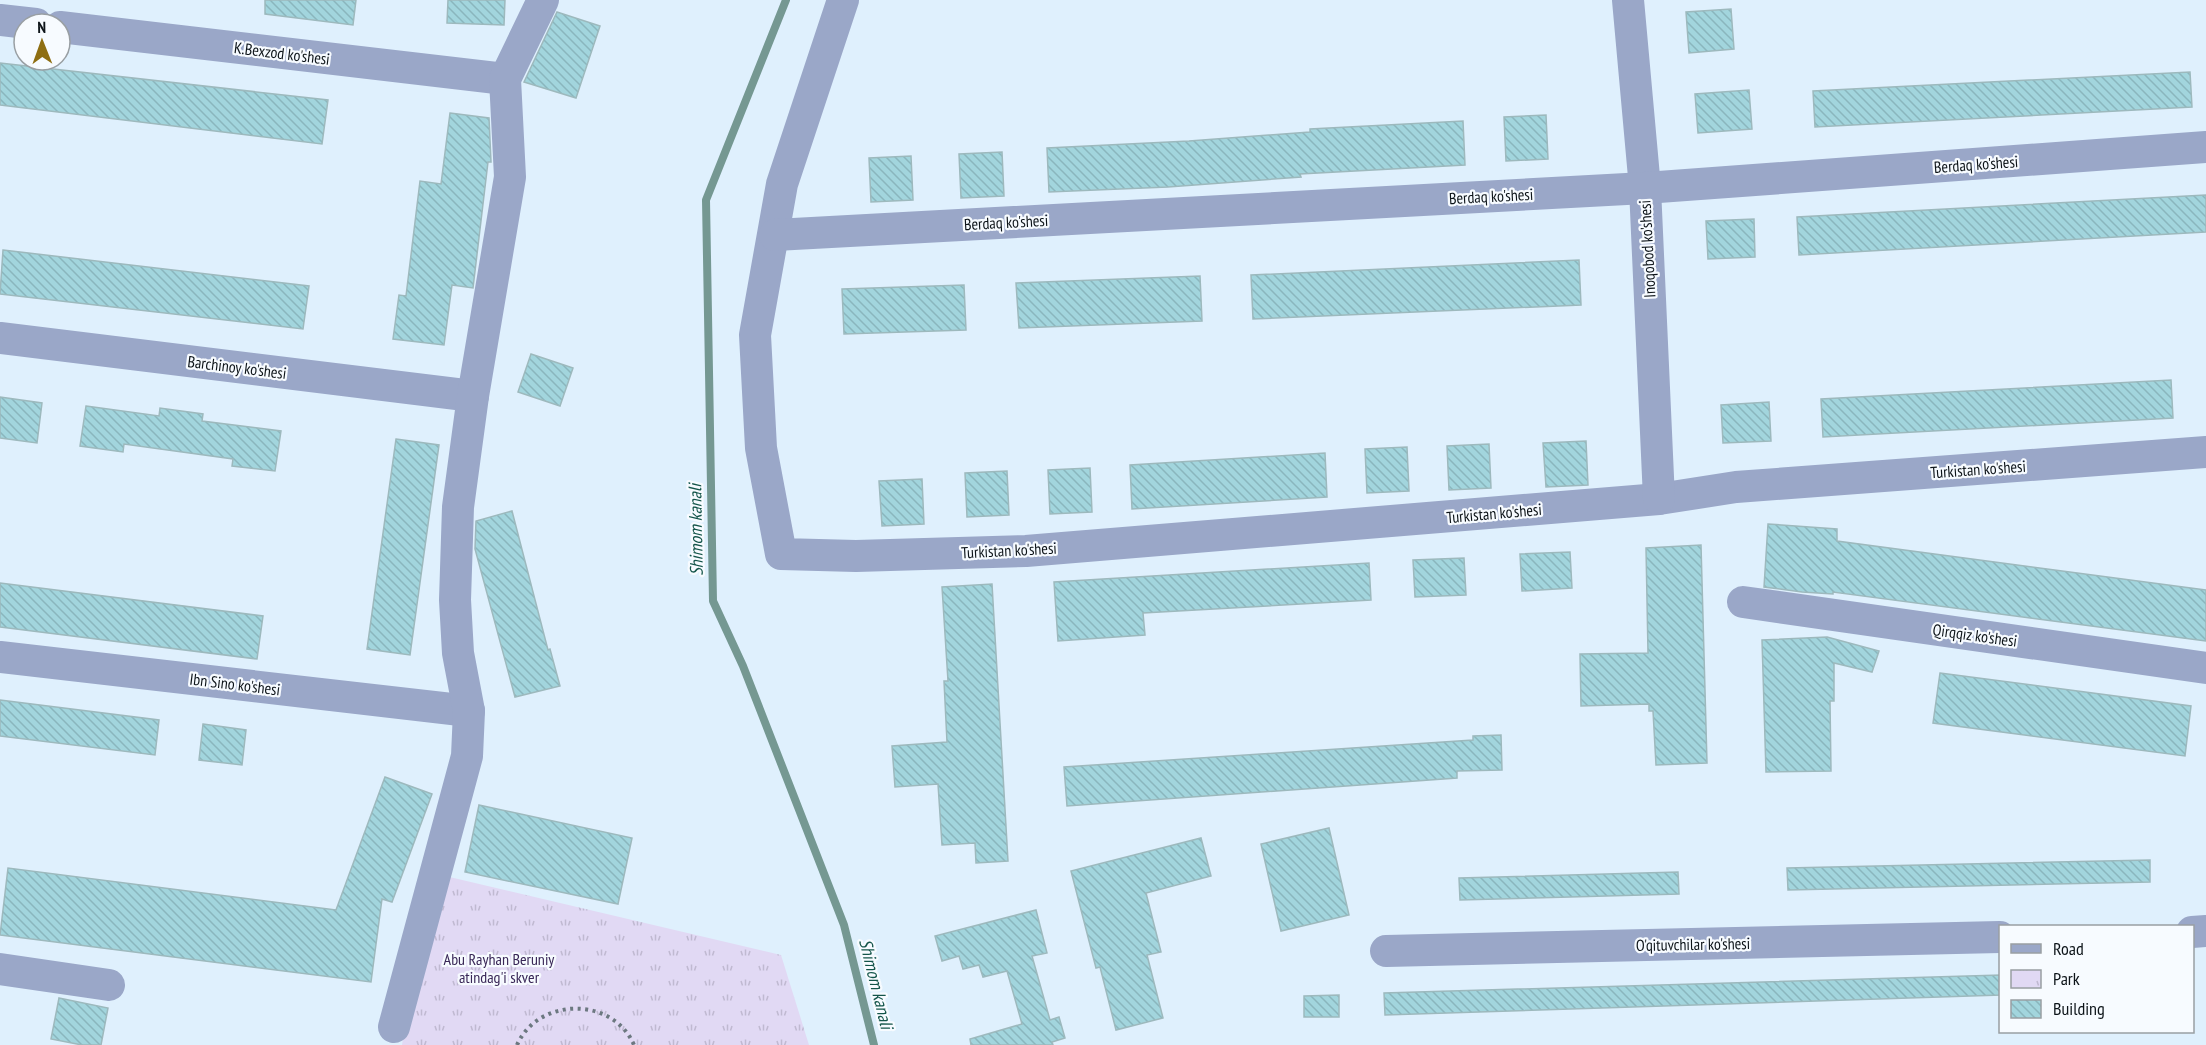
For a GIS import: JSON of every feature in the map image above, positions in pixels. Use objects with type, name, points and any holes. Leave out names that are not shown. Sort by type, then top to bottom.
[{"type":"street","points":[[394,1027],[468,756],[469,711],[458,653],[455,600],[458,507],[473,396],[510,177],[505,79],[543,0]]},
{"type":"street","points":[[775,234],[782,184],[843,0]]},
{"type":"street","name":"Inoqobod ko'shesi","points":[[1628,0],[1645,188],[1659,500]]},
{"type":"street","name":"K.Bexzod ko'shesi","points":[[72,28],[505,79]]},
{"type":"street","name":"Berdaq ko'shesi","points":[[775,234],[1645,188],[2206,147]]},
{"type":"street","name":"Turkistan ko'shesi","points":[[775,234],[755,335],[761,448],[781,554],[856,556],[1026,551],[1659,500],[1737,487],[2206,452]]},
{"type":"street","name":"Barchinoy ko'shesi","points":[[0,338],[473,396]]},
{"type":"street","name":"Qirqqiz ko'shesi","points":[[1743,602],[2206,668]]},
{"type":"street","name":"Ibn Sino ko'shesi","points":[[0,657],[469,711]]},
{"type":"street","name":"O'qituvchilar ko'shesi","points":[[1386,951],[1999,936]]},
{"type":"street","points":[[0,969],[110,985]]},
{"type":"path","points":[[517,1045],[520,1037],[536,1021],[557,1010],[579,1008],[599,1012],[617,1023],[634,1045]]},
{"type":"green space","name":"Abu Rayhan Beruniy atindag'i skver","points":[[441,875],[781,955],[809,1045],[402,1045],[410,997]]},
{"type":"building","points":[[265,0],[356,0],[353,25],[265,14]]},
{"type":"building","points":[[448,0],[505,0],[504,25],[447,23]]},
{"type":"building","points":[[1731,9],[1734,49],[1689,53],[1686,12]]},
{"type":"building","points":[[557,12],[600,26],[576,98],[524,82]]},
{"type":"building","points":[[0,63],[12,64],[12,72],[72,71],[328,100],[322,144],[0,105]]},
{"type":"building","points":[[2190,72],[2192,107],[1815,127],[1813,91]]},
{"type":"building","points":[[1749,90],[1752,129],[1698,133],[1695,94]]},
{"type":"building","points":[[450,113],[489,118],[491,162],[488,162],[473,288],[452,285],[444,345],[393,339],[399,295],[406,296],[420,181],[441,184]]},
{"type":"building","points":[[1546,115],[1548,159],[1506,161],[1504,117]]},
{"type":"building","points":[[1463,121],[1465,165],[1300,174],[1301,177],[1168,187],[1049,192],[1047,148],[1189,141],[1310,132],[1310,129]]},
{"type":"building","points":[[1002,152],[1004,196],[961,198],[959,154]]},
{"type":"building","points":[[911,156],[913,200],[871,202],[869,158]]},
{"type":"building","points":[[2206,195],[2206,232],[1799,255],[1797,217]]},
{"type":"building","points":[[1754,219],[1755,257],[1708,259],[1706,221]]},
{"type":"building","points":[[3,250],[309,286],[303,329],[0,294]]},
{"type":"building","points":[[1579,260],[1581,305],[1253,319],[1251,275]]},
{"type":"building","points":[[1200,276],[1202,321],[1019,328],[1016,283]]},
{"type":"building","points":[[964,285],[966,330],[844,334],[842,289]]},
{"type":"building","points":[[531,354],[573,368],[560,406],[518,392]]},
{"type":"building","points":[[2171,380],[2173,418],[1823,437],[1821,399]]},
{"type":"building","points":[[0,397],[42,403],[37,443],[0,438]]},
{"type":"building","points":[[1769,402],[1771,441],[1723,443],[1721,405]]},
{"type":"building","points":[[86,406],[159,416],[160,408],[203,414],[202,421],[281,431],[275,471],[232,466],[233,459],[124,444],[123,452],[80,446]]},
{"type":"building","points":[[396,439],[439,445],[410,655],[367,649]]},
{"type":"building","points":[[1586,441],[1588,485],[1546,487],[1543,443]]},
{"type":"building","points":[[1489,444],[1491,488],[1449,490],[1447,446]]},
{"type":"building","points":[[1407,447],[1409,491],[1367,493],[1365,449]]},
{"type":"building","points":[[1325,453],[1327,497],[1132,509],[1130,465]]},
{"type":"building","points":[[1090,468],[1092,512],[1050,514],[1048,470]]},
{"type":"building","points":[[1007,471],[1009,515],[967,517],[965,473]]},
{"type":"building","points":[[922,479],[924,524],[882,526],[879,481]]},
{"type":"building","points":[[512,511],[548,650],[550,649],[560,686],[515,697],[475,549],[476,521]]},
{"type":"building","points":[[1768,524],[1837,529],[1837,541],[2206,590],[2206,641],[1833,592],[1833,594],[1802,592],[1764,587]]},
{"type":"building","points":[[1701,545],[1707,763],[1656,765],[1653,711],[1649,711],[1649,704],[1581,706],[1580,654],[1648,653],[1646,548]]},
{"type":"building","points":[[1570,552],[1572,588],[1522,591],[1520,554]]},
{"type":"building","points":[[1464,558],[1466,595],[1415,597],[1413,560]]},
{"type":"building","points":[[1369,563],[1371,600],[1143,613],[1145,635],[1058,641],[1054,582]]},
{"type":"building","points":[[0,583],[263,616],[257,659],[0,627]]},
{"type":"building","points":[[992,584],[1008,861],[976,863],[975,843],[942,845],[938,784],[895,787],[892,746],[947,742],[944,681],[948,681],[942,587]]},
{"type":"building","points":[[1827,637],[1879,651],[1872,672],[1834,663],[1834,701],[1830,701],[1831,771],[1766,772],[1762,640]]},
{"type":"building","points":[[1940,673],[2191,706],[2185,756],[1933,723]]},
{"type":"building","points":[[0,700],[159,720],[155,755],[0,736]]},
{"type":"building","points":[[203,724],[246,730],[242,765],[199,760]]},
{"type":"building","points":[[1501,735],[1502,770],[1457,771],[1457,778],[1067,806],[1064,767],[1473,740],[1473,736]]},
{"type":"building","points":[[385,777],[432,794],[392,902],[382,899],[371,982],[0,935],[8,868],[336,910]]},
{"type":"building","points":[[479,805],[632,838],[618,904],[465,872]]},
{"type":"building","points":[[1329,828],[1349,915],[1281,931],[1261,844]]},
{"type":"building","points":[[1201,838],[1211,876],[1146,893],[1161,952],[1147,955],[1163,1018],[1116,1030],[1100,967],[1096,968],[1071,871]]},
{"type":"building","points":[[2150,860],[2150,882],[1788,890],[1787,868]]},
{"type":"building","points":[[1678,872],[1679,894],[1460,900],[1459,878]]},
{"type":"building","points":[[1036,910],[1047,953],[1032,956],[1050,1020],[1059,1017],[1065,1038],[1052,1042],[1053,1045],[971,1045],[970,1039],[1022,1024],[1007,971],[983,977],[979,965],[963,969],[959,956],[942,961],[935,936]]},
{"type":"building","points":[[1999,975],[1999,995],[1385,1015],[1384,993]]},
{"type":"building","points":[[1339,995],[1339,1017],[1304,1017],[1304,996]]},
{"type":"building","points":[[59,998],[108,1008],[101,1045],[82,1045],[51,1039]]},
{"type":"waterway","name":"Shimom kanali","points":[[786,0],[706,200],[713,601],[743,666],[844,925],[874,1045]]}]
